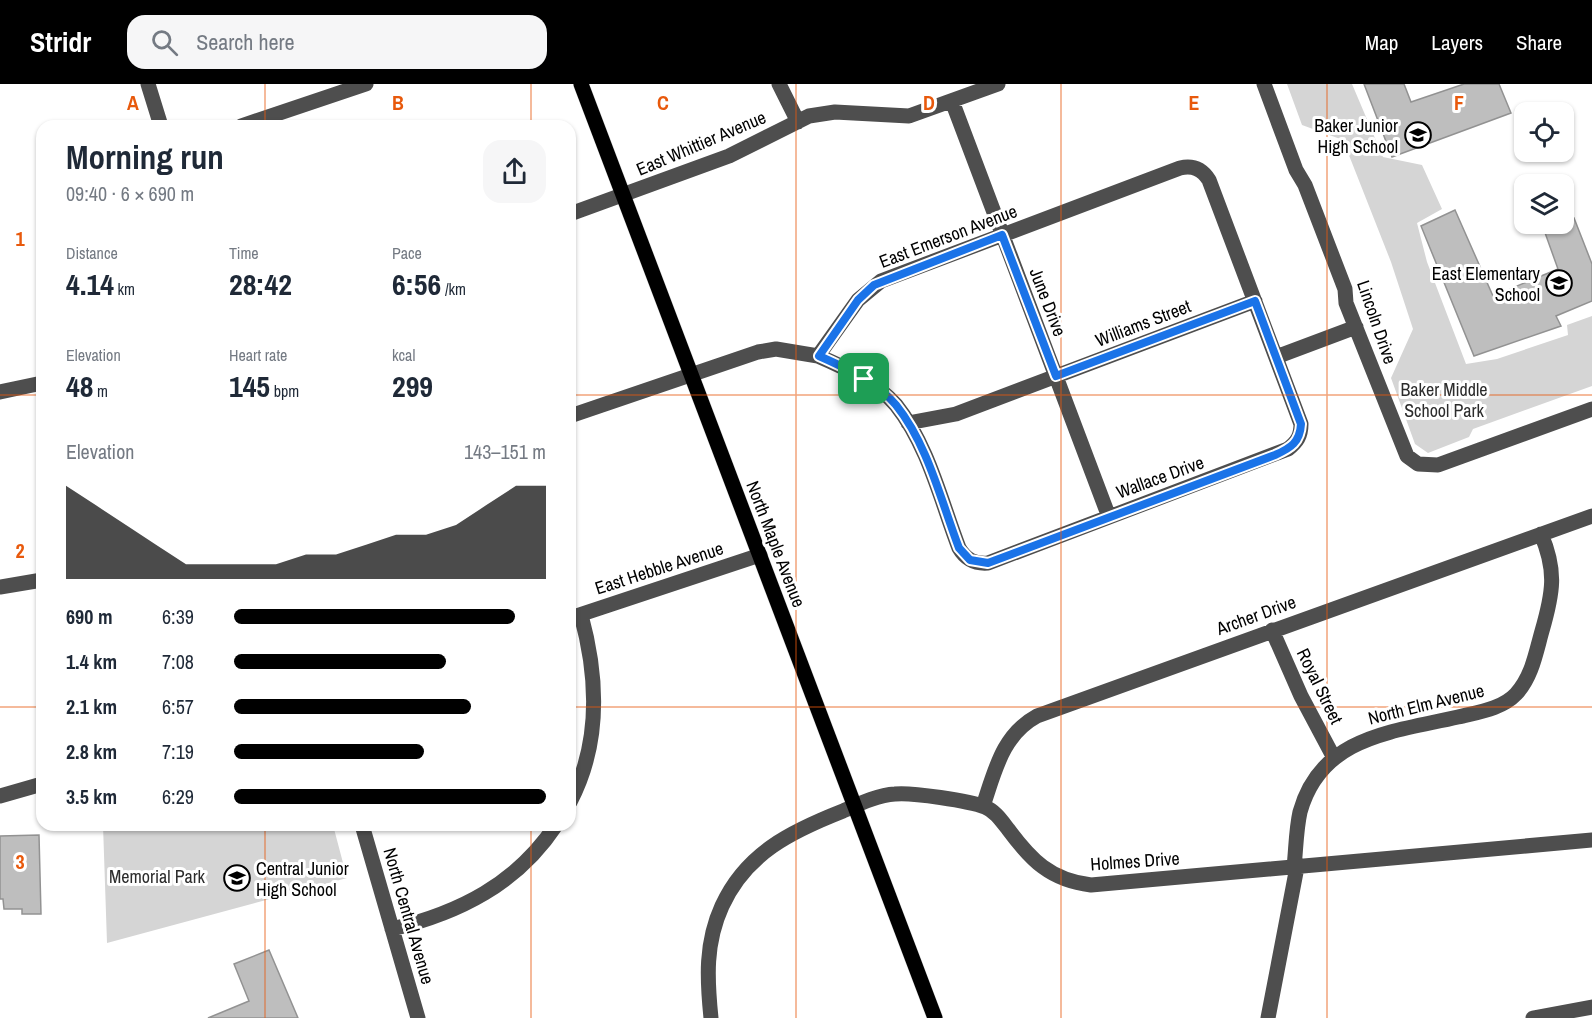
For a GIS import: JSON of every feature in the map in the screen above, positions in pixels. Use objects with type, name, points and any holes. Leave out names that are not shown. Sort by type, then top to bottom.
[{"type":"main road","name":"North Maple Avenue","points":[[581,84],[935,1018]]},
{"type":"street","points":[[148,84],[159,120]]},
{"type":"street","points":[[259,120],[366,84]]},
{"type":"street","points":[[779,84],[798,122]]},
{"type":"street","points":[[968,89],[998,84]]},
{"type":"street","name":"Lincoln Drive","points":[[1263,84],[1345,289],[1347,303],[1403,450],[1418,464],[1438,465],[1592,409]]},
{"type":"street","name":"East Whittier Avenue","points":[[576,212],[729,156],[809,116],[835,112],[909,116],[952,101],[968,89]]},
{"type":"street","name":"June Drive","points":[[952,101],[1109,517]]},
{"type":"street","name":"Wallace Drive","points":[[819,356],[864,379],[895,404],[921,448],[959,548],[970,560],[988,563],[1275,455],[1294,445],[1299,437],[1301,424],[1205,174],[1192,167],[1185,167],[1161,175]]},
{"type":"street","name":"East Emerson Avenue","points":[[819,356],[858,300],[874,285],[1161,175]]},
{"type":"street","name":"Williams Street","points":[[908,423],[945,417],[1255,301]]},
{"type":"street","points":[[1276,357],[1356,327]]},
{"type":"street","points":[[576,414],[742,356],[767,350],[798,351],[819,356]]},
{"type":"street","points":[[0,392],[36,384]]},
{"type":"street","name":"Archer Drive","points":[[984,806],[1004,748],[1015,732],[1031,719],[1592,516]]},
{"type":"street","name":"North Elm Avenue","points":[[1268,1018],[1296,867],[1298,826],[1304,803],[1320,773],[1334,758],[1365,739],[1485,711],[1515,695],[1531,670],[1552,596],[1551,564],[1541,534]]},
{"type":"street","name":"East Hebble Avenue","points":[[576,617],[760,555]]},
{"type":"street","points":[[0,587],[36,581]]},
{"type":"street","points":[[576,620],[593,670],[594,723],[582,773],[576,788]]},
{"type":"street","name":"Royal Street","points":[[1272,630],[1301,696],[1334,758]]},
{"type":"street","points":[[0,796],[36,786]]},
{"type":"street","points":[[711,1018],[707,972],[716,921],[731,888],[749,865],[770,846],[798,829],[854,806],[900,793],[984,806]]},
{"type":"street","name":"Holmes Drive","points":[[984,806],[998,817],[1038,865],[1057,877],[1078,884],[1104,885],[1592,840]]},
{"type":"street","name":"North Central Avenue","points":[[364,831],[418,1018]]},
{"type":"street","points":[[392,929],[445,914],[493,890],[532,856],[551,831]]},
{"type":"street","points":[[1533,1018],[1592,1007]]},
{"type":"green space","name":"Baker Middle School Park","points":[[1287,84],[1352,84],[1383,157],[1422,165],[1442,209],[1417,223],[1427,262],[1466,364],[1497,359],[1568,335],[1567,325],[1592,316],[1592,386],[1473,429],[1469,437],[1428,453],[1415,444],[1391,378],[1413,329],[1391,262],[1343,140],[1302,125]]},
{"type":"green space","name":"Memorial Park","points":[[103,831],[335,831],[347,878],[107,943]]},
{"type":"building","name":"Baker Junior High School","points":[[1364,84],[1404,84],[1411,102],[1464,84],[1499,84],[1511,113],[1392,157]]},
{"type":"building","name":"East Elementary School","points":[[1455,210],[1493,296],[1558,269],[1545,234],[1574,234],[1574,218],[1592,264],[1592,301],[1556,316],[1561,326],[1474,356],[1421,226]]},
{"type":"building","points":[[39,835],[41,914],[22,914],[22,909],[4,909],[3,899],[0,899],[0,836]]},
{"type":"building","points":[[269,950],[298,1018],[208,1018],[249,1001],[234,964]]},
{"type":"place","name":"Baker Junior High School","points":[[1418,135]]},
{"type":"place","name":"East Elementary School","points":[[1559,283]]},
{"type":"place","name":"Central Junior High School","points":[[237,878]]},
{"type":"route","points":[[1002,235],[1056,376],[1255,301],[1301,424],[1301,432],[1294,445],[1287,450],[988,563],[980,563],[970,560],[959,548],[921,448],[908,423],[895,404],[864,379],[819,356],[863,294],[881,281],[1002,235]]}]
